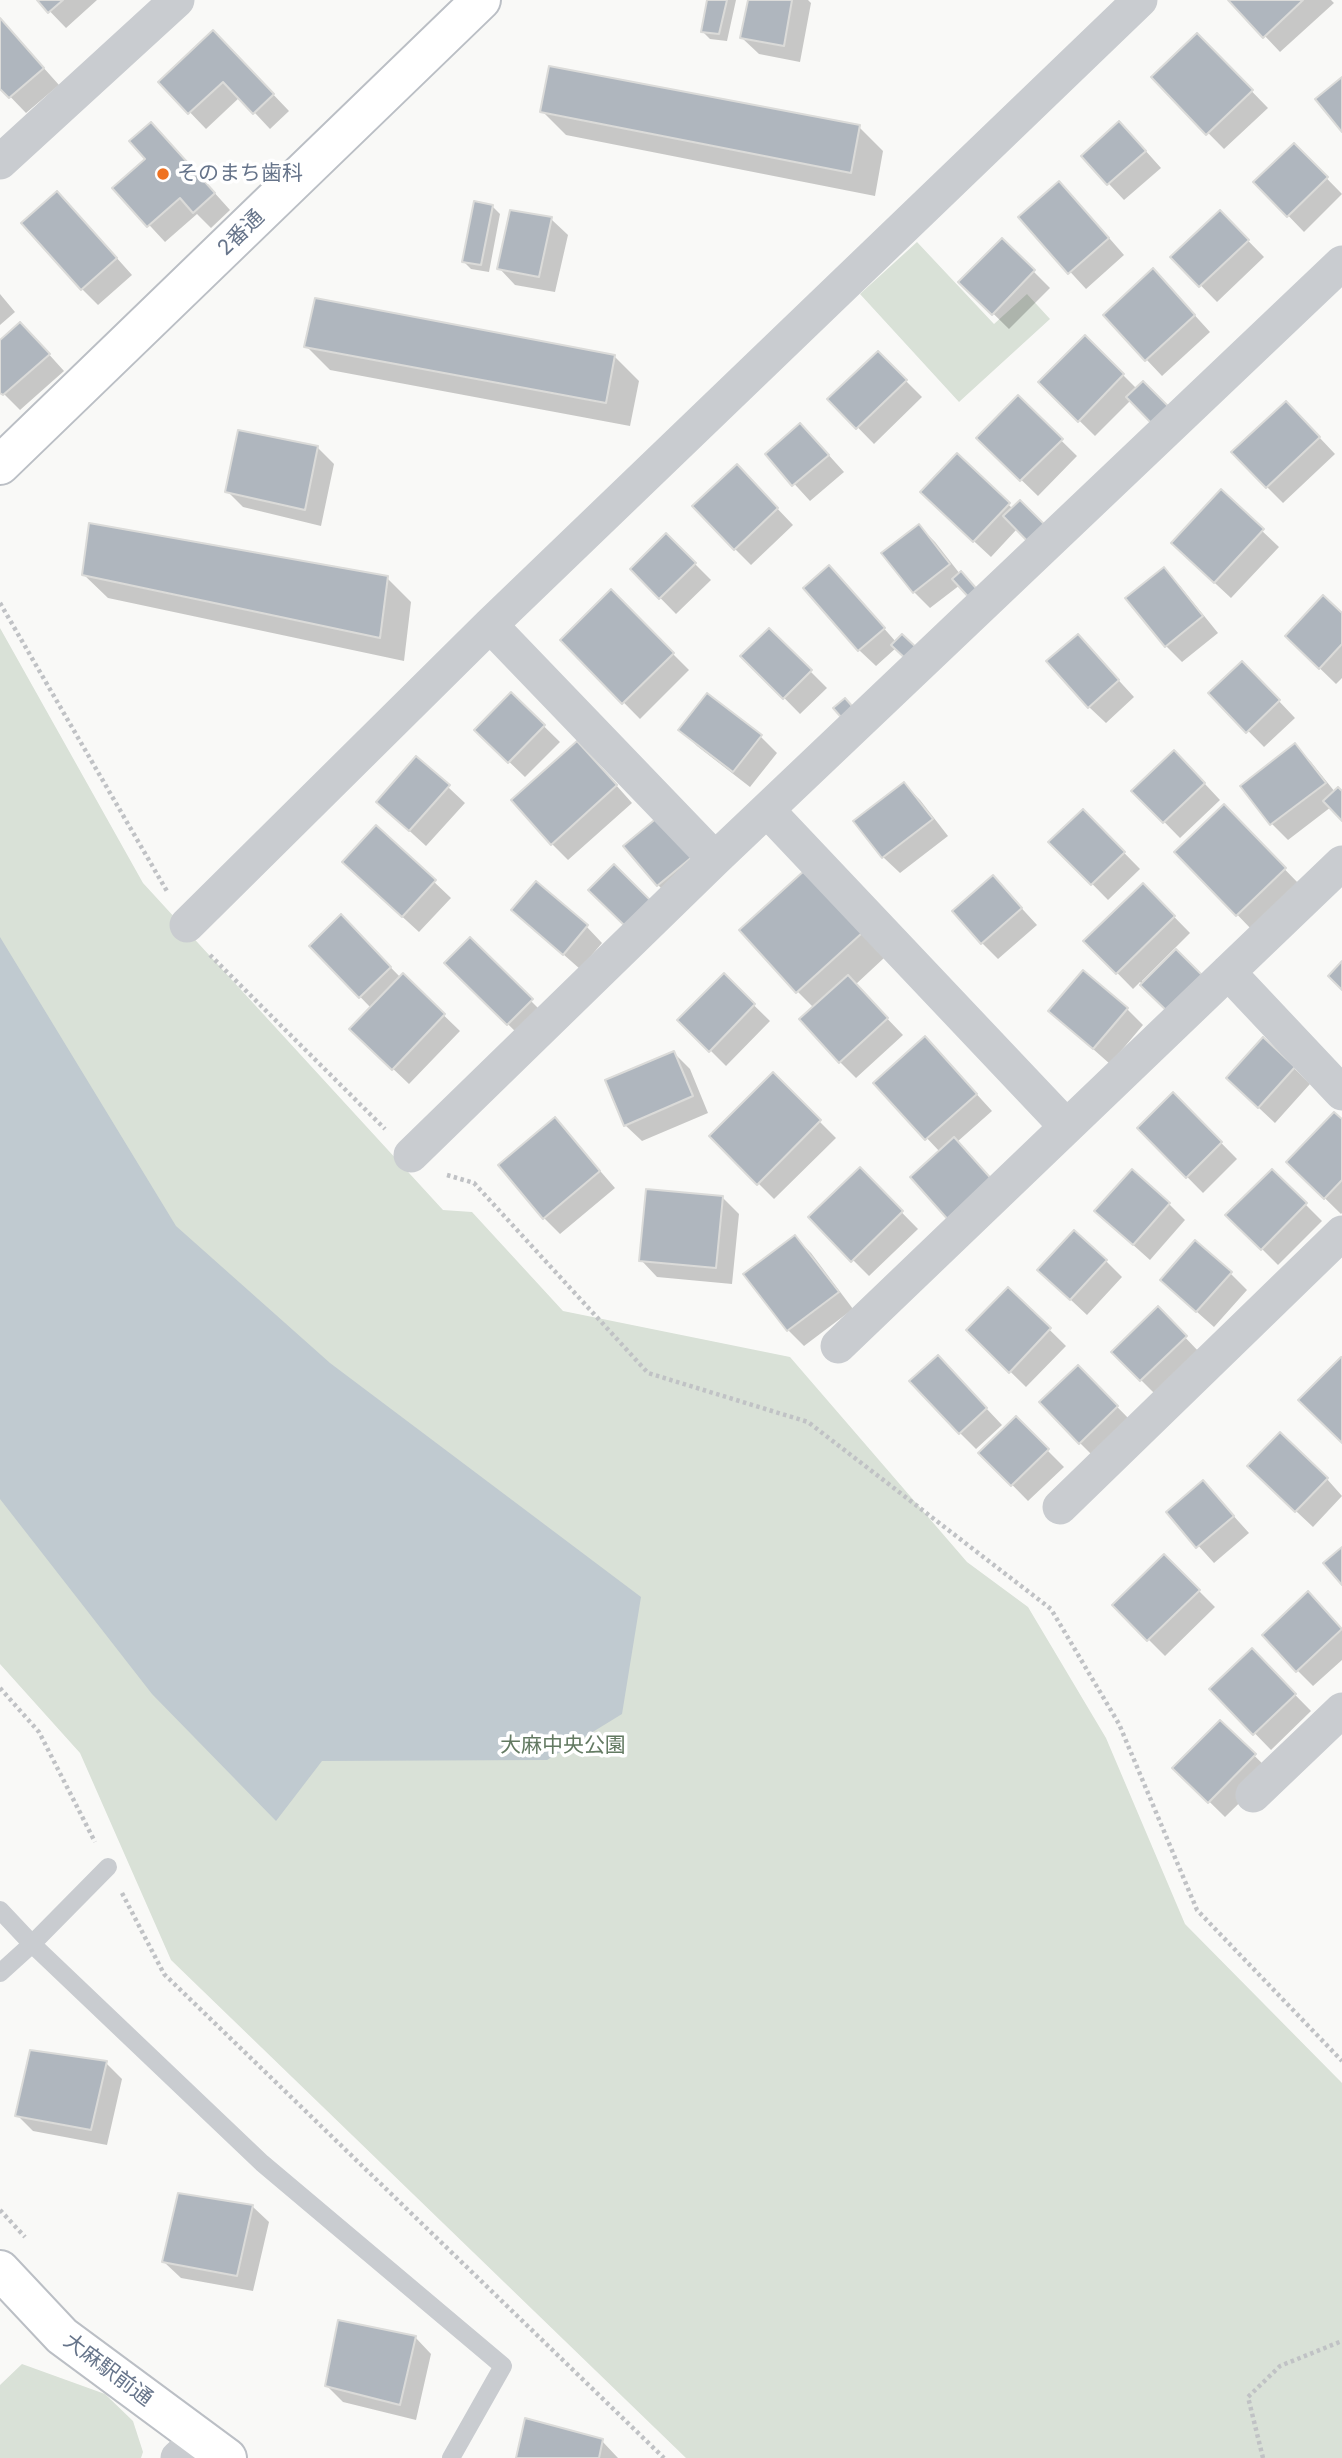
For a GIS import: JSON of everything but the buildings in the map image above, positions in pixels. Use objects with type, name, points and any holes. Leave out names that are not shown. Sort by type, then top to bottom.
[{"type":"main road","name":"2番通","points":[[2,461],[481,0]]},
{"type":"main road","name":"大麻駅前通","points":[[0,2270],[62,2336],[201,2452]]},
{"type":"street","points":[[0,162],[177,0]]},
{"type":"street","points":[[187,925],[490,625],[1140,0]]},
{"type":"street","points":[[411,1155],[767,810],[1342,263]]},
{"type":"street","points":[[490,625],[716,859]]},
{"type":"street","points":[[767,810],[1066,1126]]},
{"type":"street","points":[[838,1346],[1342,863]]},
{"type":"street","points":[[1228,972],[1342,1093]]},
{"type":"street","points":[[1060,1507],[1342,1233]]},
{"type":"street","points":[[1253,1795],[1342,1710]]},
{"type":"lane","points":[[0,1973],[107,1867]]},
{"type":"lane","points":[[0,1910],[32,1944],[262,2163],[503,2366],[451,2458]]},
{"type":"path","points":[[0,603],[197,942],[425,1169],[474,1183],[648,1373],[808,1422],[1051,1609],[1119,1724],[1197,1910],[1342,2061]]},
{"type":"path","points":[[0,1689],[39,1732],[164,1975],[664,2458]]},
{"type":"path","points":[[1263,2458],[1248,2396],[1280,2366],[1342,2341]]},
{"type":"green space","points":[[917,242],[994,324],[1027,294],[1050,319],[959,402],[860,294]]},
{"type":"green space","name":"大麻中央公園","points":[[0,628],[143,883],[443,1210],[472,1212],[563,1311],[790,1357],[967,1562],[1028,1607],[1106,1738],[1185,1924],[1342,2083],[1342,2458],[686,2458],[171,1960],[80,1753],[0,1664]]},
{"type":"green space","points":[[22,2364],[105,2394],[133,2421],[143,2452],[141,2458],[0,2458],[0,2385]]},
{"type":"shaded area","points":[[0,937],[176,1226],[330,1363],[641,1597],[622,1714],[547,1760],[322,1761],[276,1821],[152,1694],[0,1499]]},
{"type":"place","name":"そのまち歯科","points":[[163,174]]}]
